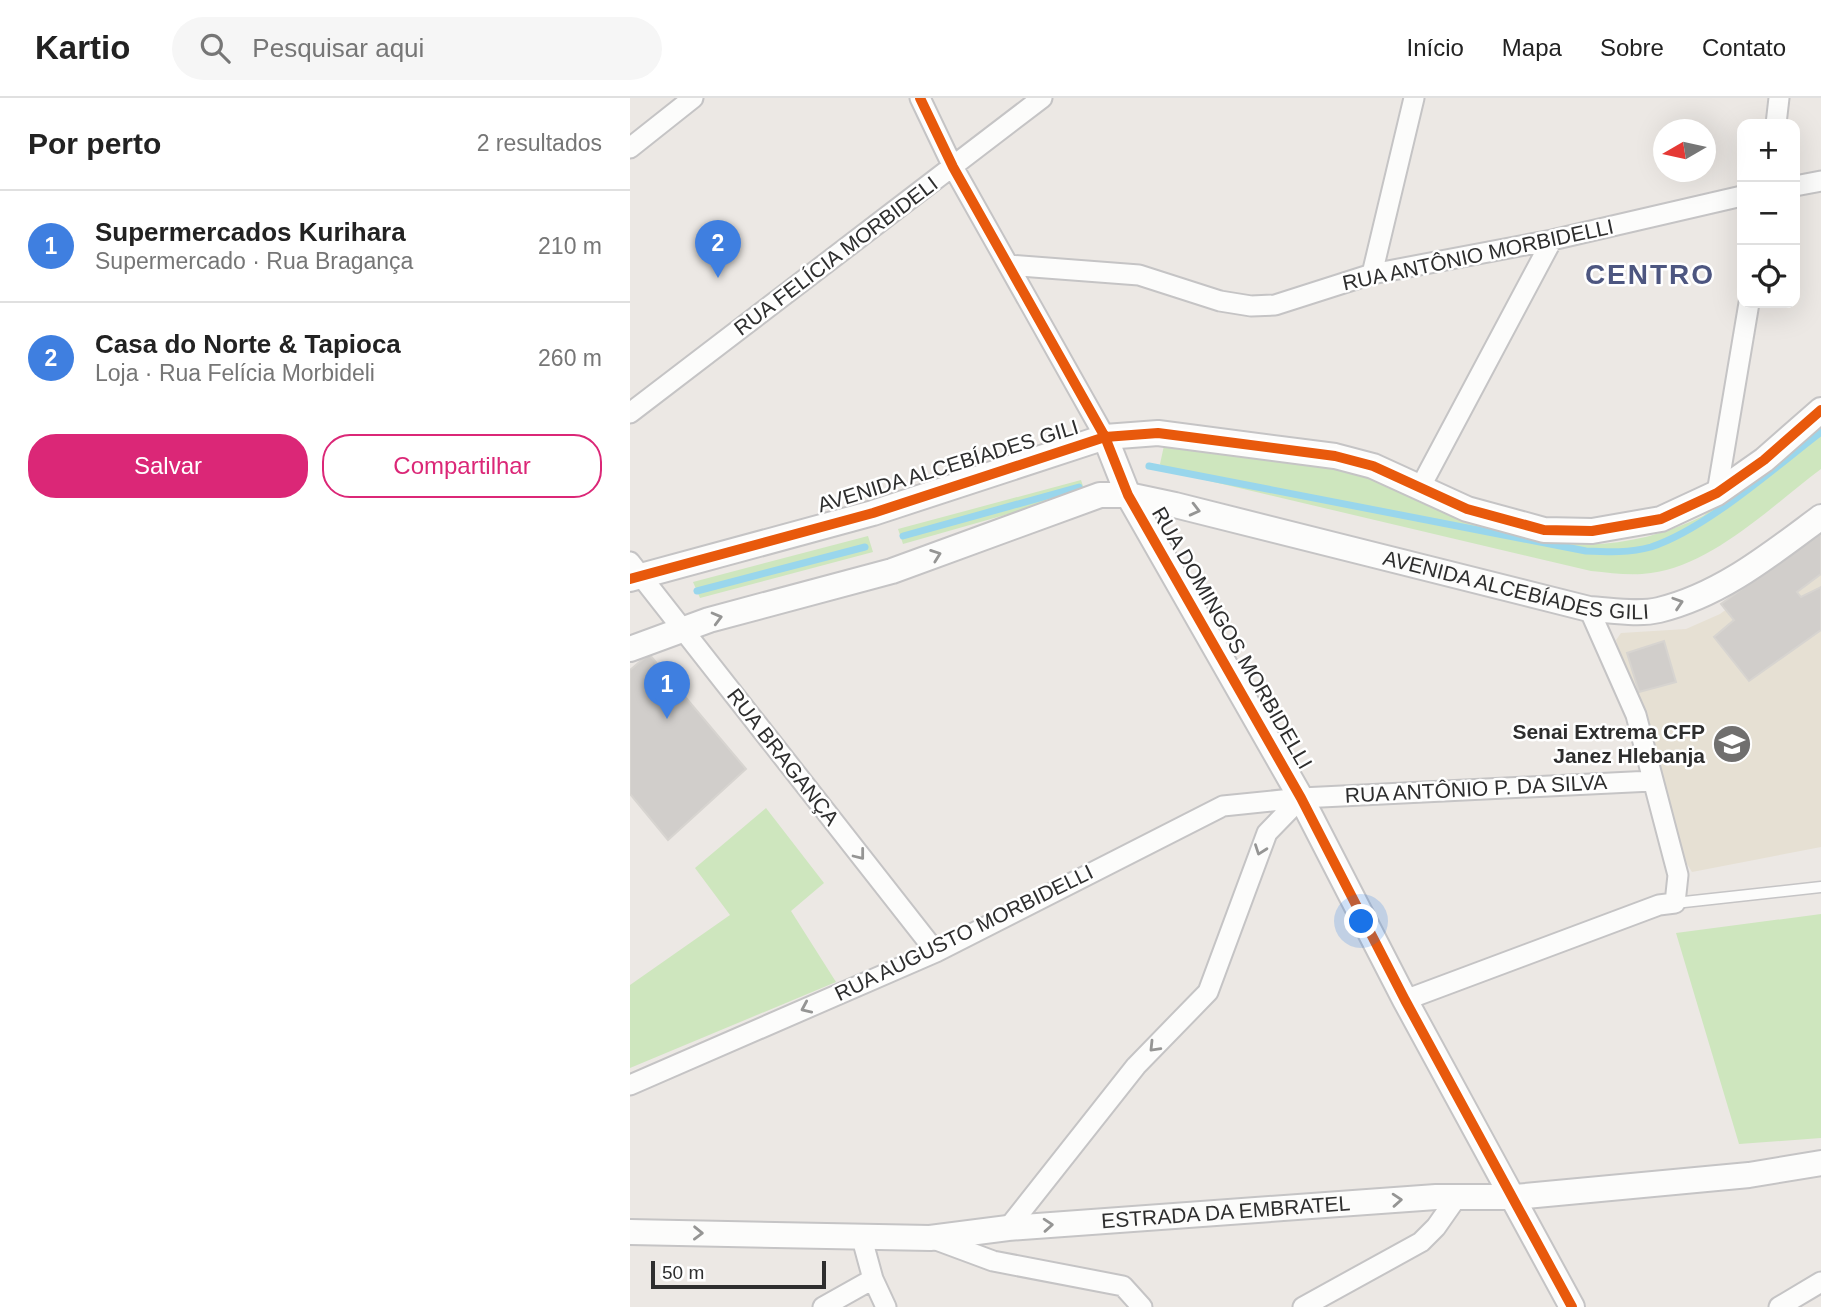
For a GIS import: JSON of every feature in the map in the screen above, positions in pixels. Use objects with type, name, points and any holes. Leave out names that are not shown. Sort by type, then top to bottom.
[{"type":"street","points":[[630,148],[693,98]]},
{"type":"street","name":"RUA DOMINGOS MORBIDELLI","points":[[920,98],[953,167],[1105,437],[1128,495],[1301,798],[1405,1000],[1572,1307]]},
{"type":"street","name":"RUA FELÍCIA MORBIDELI","points":[[630,413],[1042,98]]},
{"type":"street","points":[[1372,274],[1414,98]]},
{"type":"street","points":[[1777,119],[1779,98]]},
{"type":"street","points":[[1800,185],[1821,181]]},
{"type":"street","name":"RUA ANTÔNIO MORBIDELLI","points":[[1008,265],[1139,275],[1220,301],[1251,306],[1275,305],[1372,274],[1552,240],[1737,197]]},
{"type":"street","points":[[1421,486],[1552,240]]},
{"type":"street","points":[[1717,493],[1748,308]]},
{"type":"street","name":"AVENIDA ALCEBÍADES GILI","points":[[633,572],[873,513],[1105,437],[1158,433],[1335,456],[1373,466],[1467,509],[1544,530],[1591,531],[1661,519],[1717,493],[1764,460],[1821,410]]},
{"type":"street","name":"AVENIDA ALCEBÍADES GILI","points":[[630,649],[681,629],[892,571],[1100,495],[1128,495],[1588,609],[1656,611],[1706,594],[1750,569],[1821,517]]},
{"type":"street","name":"RUA BRAGANÇA","points":[[633,572],[936,952]]},
{"type":"street","points":[[1405,1000],[1660,905],[1675,903],[1678,875],[1651,781],[1636,715],[1588,609]]},
{"type":"street","name":"RUA ANTÔNIO P. DA SILVA","points":[[1301,798],[1651,781]]},
{"type":"street","points":[[1008,1228],[1136,1066],[1208,992],[1267,832],[1301,798]]},
{"type":"street","name":"RUA AUGUSTO MORBIDELLI","points":[[630,1085],[936,952],[1223,806],[1301,798]]},
{"type":"street","name":"ESTRADA DA EMBRATEL","points":[[630,1232],[930,1238],[1008,1228],[1457,1196],[1514,1196],[1749,1175],[1821,1163]]},
{"type":"street","points":[[1303,1307],[1422,1242],[1457,1196]]},
{"type":"street","points":[[862,1235],[873,1279],[886,1307]]},
{"type":"street","points":[[930,1238],[993,1261],[1123,1286],[1142,1307]]},
{"type":"street","points":[[822,1307],[873,1279]]},
{"type":"street","points":[[1779,1307],[1821,1282]]},
{"type":"lane","points":[[1675,903],[1821,887]]},
{"type":"shaded area","name":"Senai Extrema CFP Janez Hlebanja","points":[[1821,540],[1821,847],[1692,872],[1670,837],[1616,640],[1621,633],[1686,629],[1720,614]]},
{"type":"green space","points":[[1821,424],[1821,469],[1718,547],[1674,568],[1644,574],[1591,571],[1163,470],[1160,464],[1165,441],[1340,462],[1538,538],[1601,544],[1643,538],[1703,516]]},
{"type":"green space","points":[[1081,480],[1085,492],[903,544],[898,529]]},
{"type":"green space","points":[[868,536],[873,552],[700,598],[693,582]]},
{"type":"green space","points":[[766,808],[824,883],[791,911],[836,982],[630,1068],[630,985],[730,915],[695,868]]},
{"type":"green space","points":[[1821,914],[1821,1138],[1739,1144],[1676,933]]},
{"type":"building","points":[[1821,532],[1821,574],[1797,592],[1801,597],[1821,587],[1821,630],[1749,681],[1714,637],[1734,620],[1721,604]]},
{"type":"building","points":[[1664,641],[1676,682],[1639,692],[1627,653]]},
{"type":"building","points":[[649,654],[746,769],[668,840],[630,794],[630,670]]},
{"type":"waterway","points":[[1149,466],[1586,551],[1619,552],[1651,547],[1694,526],[1739,496],[1821,432]]},
{"type":"waterway","points":[[903,536],[1079,487]]},
{"type":"waterway","points":[[697,591],[865,547]]},
{"type":"cycle path","points":[[920,98],[953,167],[1105,437],[1128,495],[1301,798],[1405,1000],[1572,1307]]},
{"type":"cycle path","points":[[630,579],[873,513],[1105,437],[1158,433],[1335,456],[1373,466],[1467,509],[1544,530],[1592,531],[1661,519],[1717,493],[1764,460],[1821,410]]},
{"type":"place","name":"Casa do Norte & Tapioca","points":[[718,278]]},
{"type":"place","name":"Supermercados Kurihara","points":[[667,719]]},
{"type":"place","name":"Senai Extrema CFP Janez Hlebanja","points":[[1732,744]]},
{"type":"district","name":"CENTRO","points":[[1650,274]]}]
